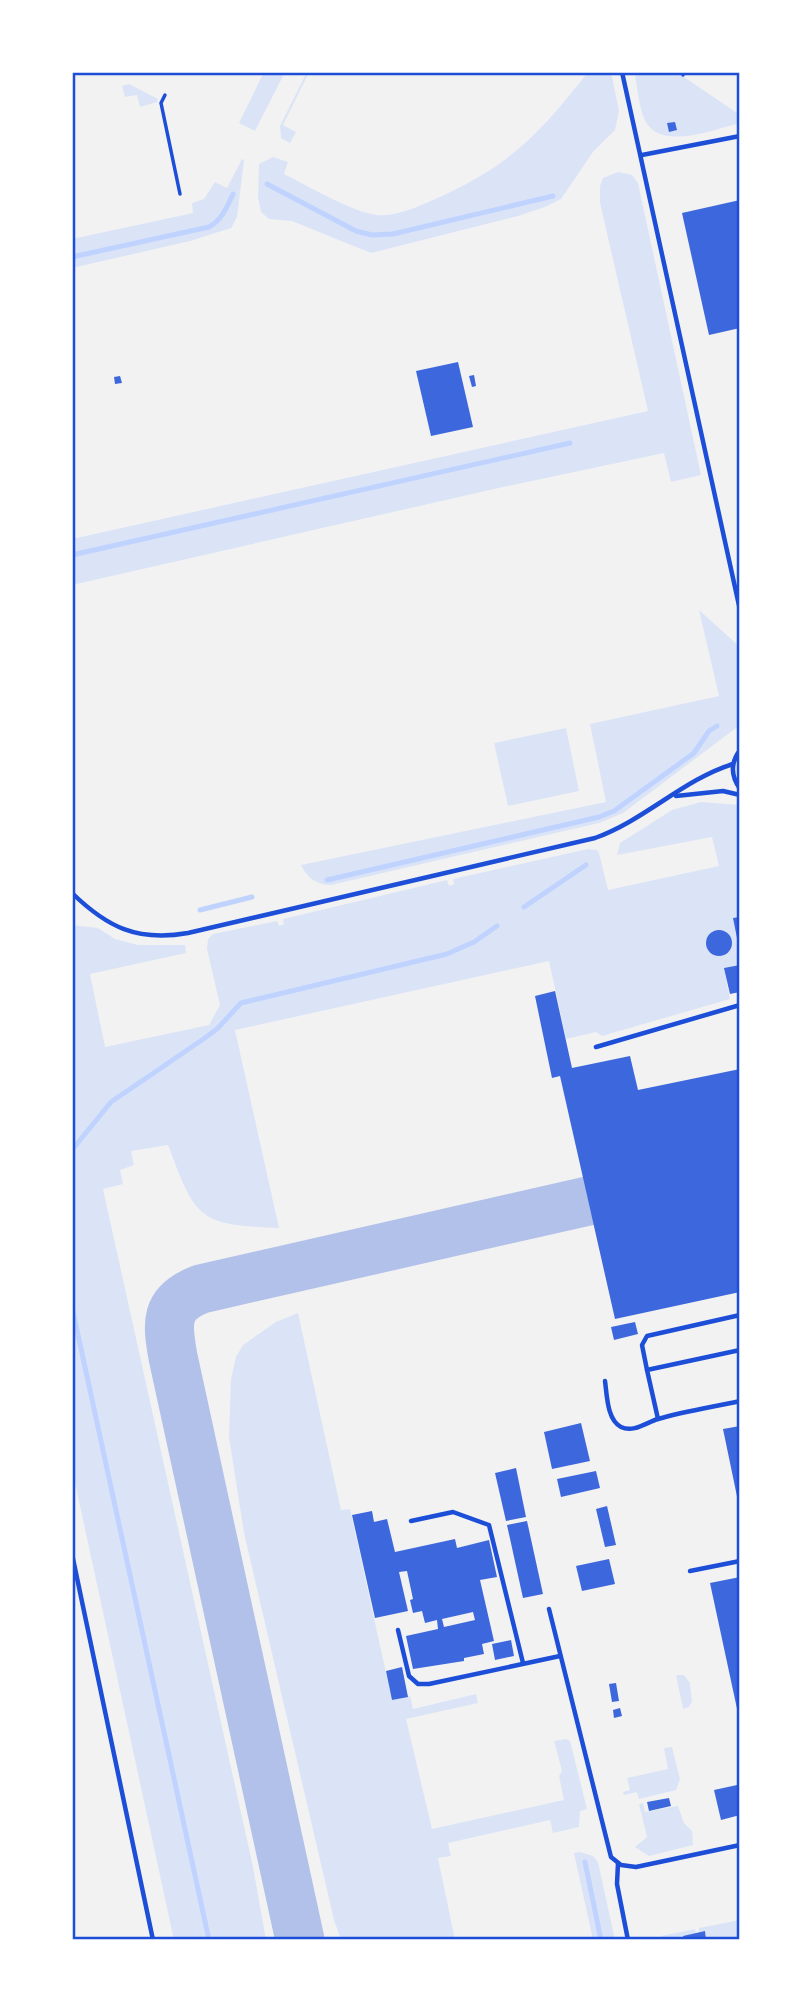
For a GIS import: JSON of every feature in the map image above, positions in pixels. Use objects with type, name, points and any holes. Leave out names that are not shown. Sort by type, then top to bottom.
[{"type":"lane","points":[[622,72],[738,587],[740,610]]},
{"type":"lane","points":[[642,155],[740,136]]},
{"type":"lane","points":[[740,750],[733,764],[734,781],[740,789]]},
{"type":"lane","points":[[72,892],[105,922],[124,930],[171,935],[188,933],[595,838],[629,823],[712,771],[733,764]]},
{"type":"lane","points":[[671,797],[723,791],[740,794]]},
{"type":"lane","points":[[596,1047],[740,1005]]},
{"type":"lane","points":[[658,1419],[642,1345],[647,1336],[740,1315]]},
{"type":"lane","points":[[648,1370],[740,1350]]},
{"type":"lane","points":[[605,1381],[611,1414],[621,1427],[638,1427],[658,1419],[740,1401]]},
{"type":"lane","points":[[411,1521],[457,1512],[488,1525],[523,1662]]},
{"type":"lane","points":[[72,1554],[153,1940]]},
{"type":"lane","points":[[690,1571],[740,1561]]},
{"type":"lane","points":[[550,1609],[608,1850],[618,1863],[628,1867],[643,1866],[740,1845]]},
{"type":"lane","points":[[398,1630],[409,1676],[418,1684],[429,1684],[560,1656]]},
{"type":"lane","points":[[618,1863],[617,1884],[628,1940]]},
{"type":"path","points":[[165,96],[161,103],[180,194]]},
{"type":"shaded area","points":[[264,72],[285,72],[255,131],[239,123]]},
{"type":"shaded area","points":[[307,72],[283,125],[296,132],[290,143],[281,138],[280,126]]},
{"type":"shaded area","points":[[588,72],[611,72],[619,111],[615,130],[593,152],[561,199],[545,207],[371,253],[292,221],[269,219],[261,212],[258,197],[259,164],[273,157],[288,162],[284,174],[367,213],[391,214],[427,203],[482,175],[520,147],[537,132]]},
{"type":"shaded area","points":[[643,72],[680,72],[740,115],[740,123],[678,137],[655,132],[647,124],[639,100],[635,76]]},
{"type":"shaded area","points":[[129,84],[158,99],[157,102],[140,107],[137,95],[125,97],[122,86]]},
{"type":"shaded area","points":[[242,159],[237,217],[231,228],[190,241],[72,268],[72,239],[193,213],[192,203],[204,199],[215,182],[227,188]]},
{"type":"shaded area","points":[[618,172],[632,175],[638,183],[701,475],[671,482],[664,453],[72,585],[72,539],[648,411],[600,203],[603,178]]},
{"type":"shaded area","points":[[699,610],[740,647],[740,725],[623,813],[599,823],[331,885],[317,882],[303,870],[301,865],[606,802],[590,724],[719,696]]},
{"type":"shaded area","points":[[566,728],[579,791],[508,806],[494,743]]},
{"type":"shaded area","points":[[701,802],[740,805],[740,978],[726,980],[730,999],[602,1036],[596,1032],[566,1039],[549,961],[235,1030],[279,1228],[231,1224],[204,1213],[186,1189],[168,1145],[131,1151],[134,1165],[120,1170],[123,1184],[103,1189],[253,1867],[266,1940],[174,1940],[72,1469],[72,925],[98,928],[115,939],[138,945],[185,945],[186,953],[90,974],[105,1047],[209,1025],[220,1005],[207,949],[208,939],[213,934],[277,921],[279,926],[284,924],[283,919],[447,880],[449,886],[454,884],[453,879],[588,849],[597,850],[599,853],[608,890],[719,866],[712,837],[617,855],[620,843],[672,810]]},
{"type":"shaded area","points":[[298,1313],[341,1510],[350,1509],[392,1700],[410,1696],[413,1709],[476,1694],[478,1703],[406,1719],[432,1829],[564,1800],[559,1776],[562,1771],[554,1741],[570,1741],[587,1809],[580,1811],[579,1827],[553,1833],[550,1820],[448,1843],[451,1856],[438,1858],[455,1940],[341,1940],[334,1920],[244,1533],[229,1437],[231,1379],[236,1357],[243,1345],[276,1322]]},
{"type":"shaded area","points":[[676,1675],[684,1675],[690,1683],[692,1702],[689,1707],[683,1709]]},
{"type":"shaded area","points":[[672,1747],[680,1779],[676,1790],[639,1799],[637,1792],[624,1795],[623,1792],[630,1790],[627,1778],[668,1769],[664,1748]]},
{"type":"shaded area","points":[[643,1803],[645,1812],[678,1806],[684,1823],[692,1831],[693,1845],[649,1856],[635,1847],[647,1837],[639,1804]]},
{"type":"shaded area","points":[[574,1853],[593,1856],[598,1862],[615,1940],[593,1940]]},
{"type":"shaded area","points":[[740,1920],[740,1940],[657,1940],[662,1939],[661,1936],[695,1929],[696,1933],[699,1928]]},
{"type":"building","points":[[675,122],[677,130],[669,132],[667,123]]},
{"type":"building","points":[[740,200],[740,328],[709,335],[682,213]]},
{"type":"building","points":[[458,362],[473,427],[431,436],[416,371]]},
{"type":"building","points":[[474,375],[476,386],[472,387],[469,376]]},
{"type":"building","points":[[120,376],[122,383],[115,384],[114,377]]},
{"type":"building","points":[[740,917],[740,947],[739,948],[733,918]]},
{"type":"building","points":[[719,930],[728,934],[732,943],[728,952],[719,956],[710,952],[706,943],[710,934]]},
{"type":"building","points":[[740,965],[740,992],[730,994],[724,968]]},
{"type":"building","points":[[555,991],[572,1068],[630,1056],[638,1090],[740,1069],[740,1292],[615,1319],[560,1076],[552,1078],[535,996]]},
{"type":"building","points":[[635,1322],[638,1334],[614,1340],[611,1327]]},
{"type":"building","points":[[581,1423],[590,1461],[552,1469],[544,1432]]},
{"type":"building","points":[[740,1426],[740,1506],[739,1506],[723,1429]]},
{"type":"building","points":[[516,1468],[526,1517],[506,1521],[495,1473]]},
{"type":"building","points":[[596,1471],[600,1488],[561,1497],[557,1479]]},
{"type":"building","points":[[607,1506],[616,1545],[605,1547],[596,1509]]},
{"type":"building","points":[[372,1511],[374,1522],[387,1519],[395,1552],[455,1539],[457,1548],[489,1540],[497,1577],[480,1580],[494,1641],[482,1644],[484,1654],[464,1658],[464,1661],[413,1669],[406,1636],[438,1629],[437,1620],[425,1623],[422,1611],[413,1613],[407,1571],[399,1572],[408,1611],[375,1618],[352,1515]],"holes":[[[473,1612],[475,1620],[444,1627],[442,1619]]]},
{"type":"building","points":[[527,1521],[543,1594],[523,1598],[507,1525]]},
{"type":"building","points":[[609,1559],[615,1584],[582,1591],[576,1566]]},
{"type":"building","points":[[740,1577],[740,1718],[739,1718],[710,1583]]},
{"type":"building","points":[[511,1640],[514,1656],[495,1660],[492,1644]]},
{"type":"building","points":[[402,1667],[408,1697],[392,1700],[386,1671]]},
{"type":"building","points":[[616,1683],[619,1701],[612,1702],[609,1684]]},
{"type":"building","points":[[620,1708],[622,1716],[614,1718],[613,1710]]},
{"type":"building","points":[[737,1785],[740,1815],[721,1820],[714,1790]]},
{"type":"building","points":[[669,1798],[671,1806],[649,1811],[647,1802]]},
{"type":"building","points":[[705,1931],[706,1940],[684,1940],[683,1936]]},
{"type":"waterway","points":[[267,184],[356,231],[372,235],[393,234],[553,196]]},
{"type":"waterway","points":[[72,257],[209,227],[221,217],[233,194]]},
{"type":"waterway","points":[[72,555],[570,443]]},
{"type":"waterway","points":[[327,880],[599,817],[614,811],[694,753],[709,731],[717,726]]},
{"type":"waterway","points":[[524,907],[586,865]]},
{"type":"waterway","points":[[200,910],[252,897]]},
{"type":"waterway","points":[[72,1150],[111,1102],[217,1029],[241,1003],[447,954],[474,942],[497,926]]},
{"type":"waterway","points":[[72,1307],[209,1940]]},
{"type":"waterway","points":[[585,1862],[601,1940]]},
{"type":"taxiway","points":[[300,1940],[173,1357],[169,1324],[174,1308],[180,1301],[201,1289],[588,1201]]}]
